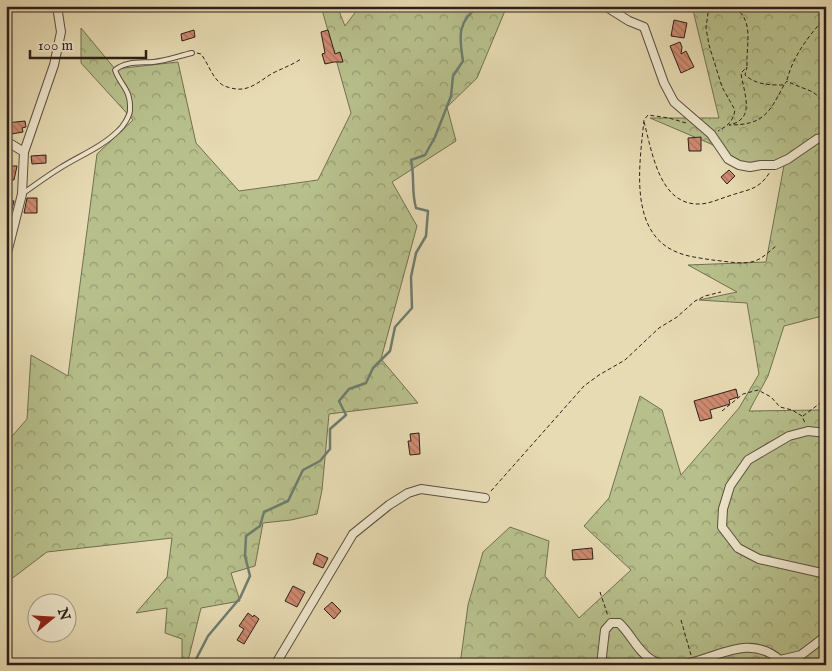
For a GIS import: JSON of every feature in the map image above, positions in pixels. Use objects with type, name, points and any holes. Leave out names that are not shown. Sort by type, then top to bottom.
[{"type":"street","points":[[6,257],[22,194],[24,152],[54,65],[60,32],[57,6]]},
{"type":"street","points":[[605,6],[644,27],[664,83],[674,102],[711,134],[728,159],[740,166],[775,166],[817,139],[826,136]]},
{"type":"street","points":[[6,141],[24,152]]},
{"type":"street","points":[[823,573],[759,559],[738,548],[722,527],[723,509],[730,486],[748,460],[789,436],[808,431],[826,433]]},
{"type":"street","points":[[276,665],[353,534],[389,505],[408,493],[421,489],[485,498]]},
{"type":"street","points":[[601,661],[605,630],[611,624],[619,623],[628,632],[639,649],[652,661],[668,665]]},
{"type":"street","points":[[680,665],[746,646],[770,651],[780,660],[801,655],[826,636]]},
{"type":"lane","points":[[22,194],[119,131],[130,114],[128,94],[114,70],[120,65],[154,62],[192,53]]},
{"type":"path","points":[[709,6],[706,28],[710,45],[722,87],[735,110],[734,118],[729,125]]},
{"type":"path","points":[[738,6],[747,26],[747,67],[745,76],[752,81],[769,85],[784,85]]},
{"type":"path","points":[[740,12],[747,8],[752,9],[755,6]]},
{"type":"path","points":[[729,125],[746,125],[768,113],[787,81],[790,68],[803,44],[826,17]]},
{"type":"path","points":[[192,53],[200,54],[212,75],[222,85],[236,89],[250,88],[301,59]]},
{"type":"path","points":[[711,134],[741,120],[745,114],[746,92],[742,83],[741,73],[747,67]]},
{"type":"path","points":[[787,81],[814,92],[823,101],[826,115]]},
{"type":"path","points":[[686,123],[669,118],[648,116],[644,120],[638,187],[652,233],[660,242],[677,253],[731,262],[750,262],[760,259],[776,246]]},
{"type":"path","points":[[644,120],[657,168],[666,186],[680,200],[698,204],[754,189],[764,182],[775,166]]},
{"type":"path","points":[[485,498],[584,386],[625,360],[659,328],[677,317],[695,301],[721,292]]},
{"type":"path","points":[[722,411],[743,394],[758,390],[771,398],[780,407],[792,410],[802,416],[808,431]]},
{"type":"path","points":[[802,416],[819,404],[826,402]]},
{"type":"path","points":[[823,573],[826,548]]},
{"type":"path","points":[[600,592],[611,624]]},
{"type":"path","points":[[681,620],[693,661]]},
{"type":"green space","points":[[321,6],[337,6],[345,26],[360,6],[507,6],[477,78],[447,107],[456,141],[392,182],[417,226],[381,359],[418,403],[329,414],[322,490],[317,514],[291,520],[263,523],[255,566],[231,573],[240,601],[201,608],[187,665],[182,665],[182,639],[165,633],[167,608],[136,613],[167,577],[172,538],[47,552],[6,583],[6,443],[27,419],[31,355],[68,376],[97,154],[133,120],[81,63],[81,28],[115,69],[178,62],[196,143],[239,191],[318,180],[351,113]]},
{"type":"green space","points":[[692,6],[826,6],[826,315],[784,326],[768,376],[749,411],[821,410],[826,408],[826,665],[460,665],[468,605],[483,552],[510,527],[549,541],[545,576],[579,618],[631,570],[584,526],[609,498],[640,396],[662,410],[681,475],[739,408],[759,374],[747,303],[699,300],[737,292],[688,265],[766,262],[785,160],[751,169],[711,144],[650,118],[719,118]]},
{"type":"building","points":[[674,20],[687,23],[684,38],[671,36]]},
{"type":"building","points":[[194,30],[195,37],[182,41],[181,34]]},
{"type":"building","points":[[328,30],[335,54],[340,52],[343,62],[325,64],[322,54],[325,53],[321,32]]},
{"type":"building","points":[[680,42],[682,47],[681,54],[686,51],[694,67],[681,73],[670,46]]},
{"type":"building","points":[[25,121],[26,127],[22,128],[23,132],[6,135],[6,123]]},
{"type":"building","points":[[701,137],[701,151],[689,151],[688,138]]},
{"type":"building","points":[[46,155],[46,163],[32,164],[31,156]]},
{"type":"building","points":[[6,166],[17,166],[14,180],[6,180]]},
{"type":"building","points":[[729,170],[735,176],[727,184],[721,177]]},
{"type":"building","points":[[27,198],[37,198],[37,213],[24,213]]},
{"type":"building","points":[[6,199],[14,201],[6,233]]},
{"type":"building","points":[[736,389],[738,397],[729,400],[730,404],[710,410],[712,418],[700,421],[694,401]]},
{"type":"building","points":[[419,433],[420,454],[410,455],[408,441],[411,441],[410,434]]},
{"type":"building","points":[[592,548],[593,559],[573,560],[572,550]]},
{"type":"building","points":[[317,553],[328,558],[323,568],[313,564]]},
{"type":"building","points":[[293,586],[305,592],[297,607],[285,601]]},
{"type":"building","points":[[332,602],[341,611],[334,619],[324,609]]},
{"type":"building","points":[[248,613],[259,619],[244,644],[237,640],[244,629],[239,626]]},
{"type":"waterway","points":[[193,665],[208,636],[240,598],[250,576],[245,556],[246,536],[260,526],[264,512],[288,501],[303,470],[320,461],[330,449],[330,429],[346,415],[339,401],[349,389],[366,383],[373,368],[390,351],[395,327],[412,308],[411,277],[416,253],[426,236],[428,211],[416,208],[411,160],[425,155],[435,137],[451,96],[453,76],[463,61],[461,44],[463,23],[480,6]]}]
